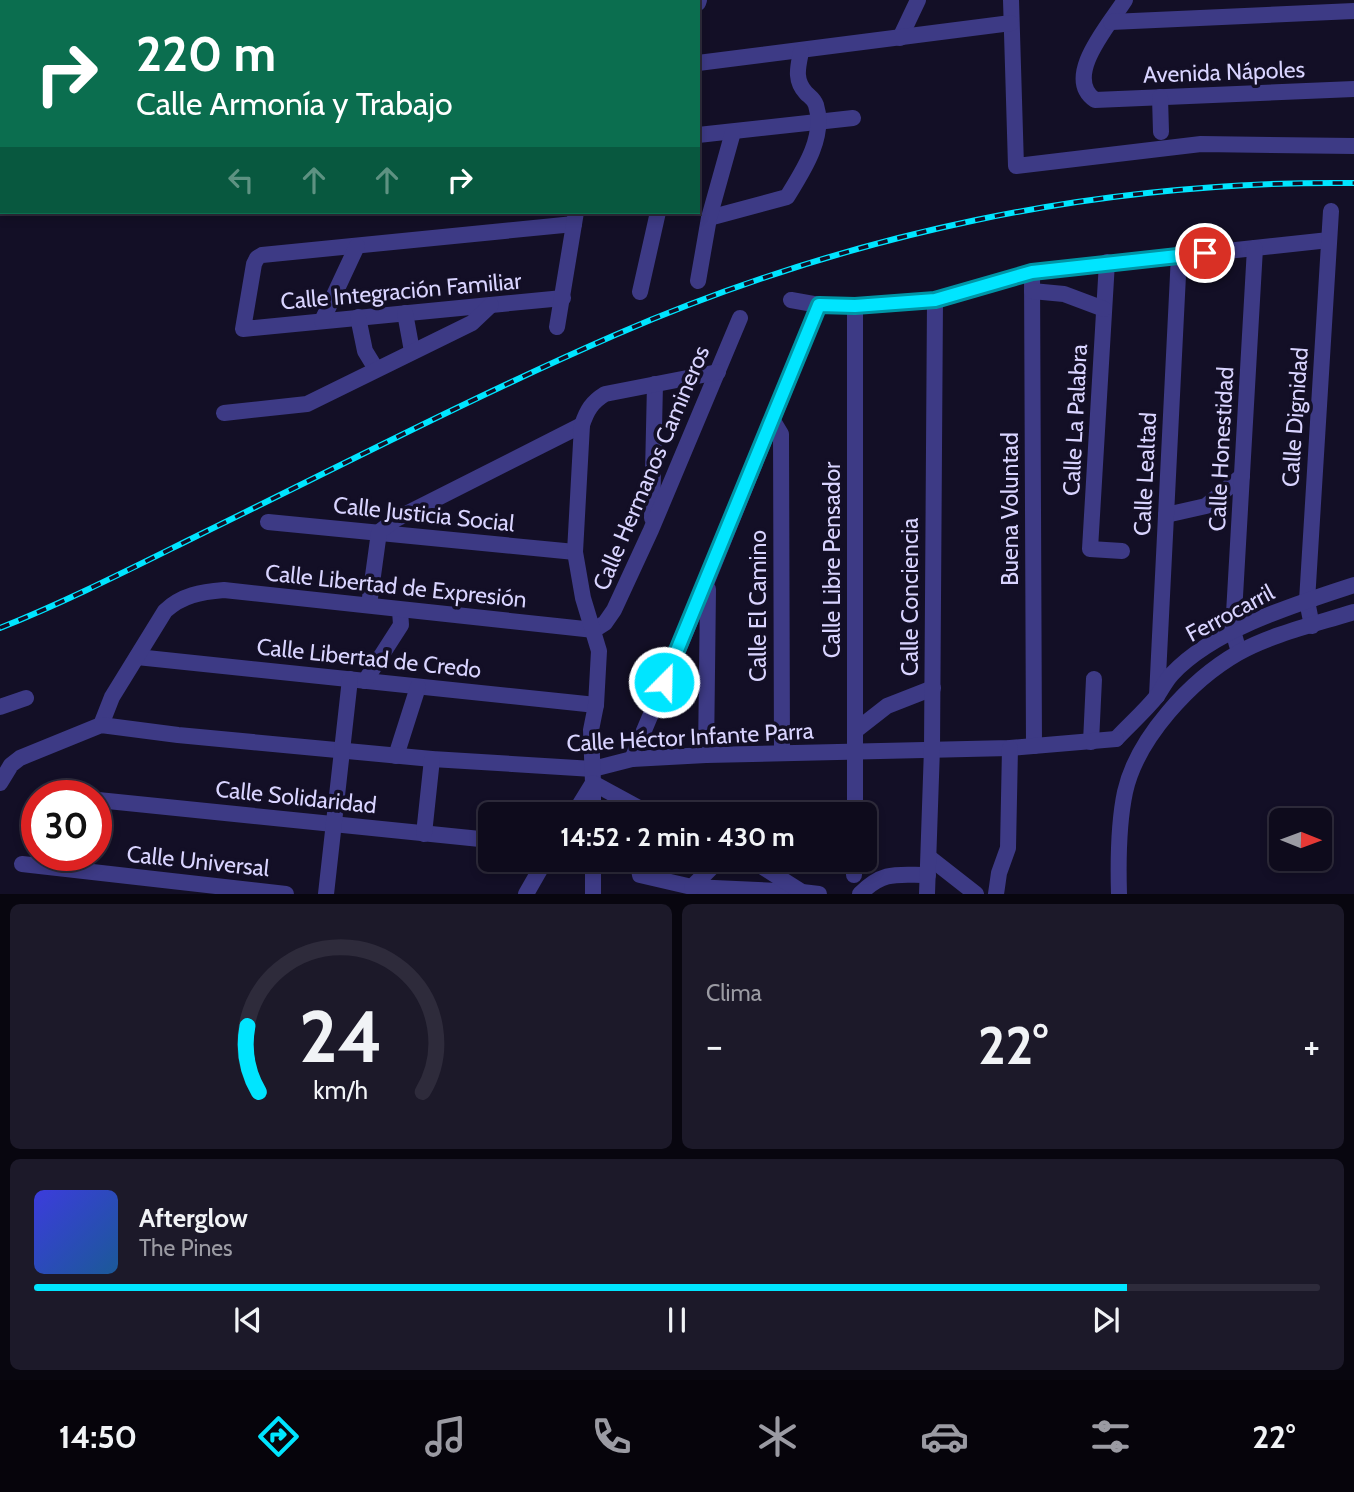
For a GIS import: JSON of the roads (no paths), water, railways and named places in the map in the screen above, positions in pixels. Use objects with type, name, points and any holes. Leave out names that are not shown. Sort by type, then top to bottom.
[{"type":"street","points":[[900,38],[918,0]]},
{"type":"street","points":[[1011,0],[1016,166],[1201,144],[1354,146]]},
{"type":"street","points":[[1111,22],[1125,0]]},
{"type":"street","points":[[1111,22],[1354,11]]},
{"type":"street","name":"Avenida Nápoles","points":[[1111,22],[1085,65],[1082,75],[1083,87],[1095,100],[1354,89]]},
{"type":"street","points":[[700,63],[1011,23]]},
{"type":"street","points":[[709,218],[787,197],[809,159],[820,122],[815,102],[798,83],[801,51]]},
{"type":"street","points":[[1160,97],[1161,132]]},
{"type":"street","points":[[700,135],[853,118]]},
{"type":"street","points":[[698,281],[709,218],[733,132]]},
{"type":"street","name":"Calle Dignidad","points":[[1312,626],[1307,601],[1331,211]]},
{"type":"street","points":[[640,292],[658,214]]},
{"type":"street","points":[[322,321],[357,246],[575,218],[557,327]]},
{"type":"street","points":[[791,300],[819,305],[855,306],[935,300],[1032,272],[1329,240]]},
{"type":"street","name":"Calle Integración Familiar","points":[[357,246],[262,255],[257,258],[243,329],[563,298]]},
{"type":"street","name":"Calle Honestidad","points":[[1239,652],[1234,631],[1255,248]]},
{"type":"street","name":"Calle Lealtad","points":[[1157,696],[1180,255]]},
{"type":"street","name":"Calle La Palabra","points":[[1107,262],[1090,549],[1122,551]]},
{"type":"street","name":"Buena Voluntad","points":[[1032,272],[1034,746]]},
{"type":"street","points":[[1032,291],[1064,294],[1104,309]]},
{"type":"street","name":"Calle Conciencia","points":[[927,894],[933,688],[935,300]]},
{"type":"street","points":[[224,413],[307,404],[472,323],[491,305]]},
{"type":"street","points":[[632,759],[819,305]]},
{"type":"street","name":"Calle Libre Pensador","points":[[855,306],[855,802]]},
{"type":"street","points":[[405,313],[412,351]]},
{"type":"street","points":[[358,317],[365,351],[376,369]]},
{"type":"street","name":"Calle Hermanos Camineros","points":[[594,630],[605,623],[614,610],[651,530],[740,318]]},
{"type":"street","points":[[593,802],[591,730],[596,705],[599,651],[583,598],[575,552],[582,425],[595,400],[605,394],[718,372]]},
{"type":"street","points":[[651,530],[655,384]]},
{"type":"street","name":"Calle El Camino","points":[[772,419],[781,434],[782,753]]},
{"type":"street","points":[[369,605],[379,532],[396,519],[582,425]]},
{"type":"street","points":[[1166,515],[1203,508],[1242,476]]},
{"type":"street","name":"Calle Justicia Social","points":[[268,522],[575,552]]},
{"type":"street","points":[[706,755],[708,579]]},
{"type":"street","name":"Ferrocarril","points":[[1116,739],[1157,696],[1171,674],[1199,652],[1234,631],[1354,584]]},
{"type":"street","name":"Calle Libertad de Expresión","points":[[136,657],[165,611],[175,601],[194,594],[224,590],[594,630]]},
{"type":"street","points":[[326,894],[344,751],[358,680],[401,625],[400,610]]},
{"type":"street","points":[[1119,894],[1118,850],[1126,790],[1136,762],[1149,739],[1188,690],[1239,652],[1354,612]]},
{"type":"street","points":[[1,777],[20,758],[100,725],[112,697],[136,657]]},
{"type":"street","name":"Calle Libertad de Credo","points":[[136,657],[596,705]]},
{"type":"street","points":[[1091,741],[1094,679]]},
{"type":"street","points":[[396,756],[418,687]]},
{"type":"street","points":[[855,732],[887,706],[933,688]]},
{"type":"street","points":[[0,707],[26,698]]},
{"type":"street","name":"Calle Héctor Infante Parra","points":[[100,725],[593,776],[632,759],[932,748],[1010,748],[1116,739]]},
{"type":"street","points":[[1116,739],[1136,762]]},
{"type":"street","points":[[996,894],[999,873],[1008,848],[1010,748]]},
{"type":"street","points":[[424,834],[432,760]]},
{"type":"street","points":[[593,776],[628,802]]},
{"type":"street","points":[[580,802],[593,776]]},
{"type":"street","name":"Calle Solidaridad","points":[[112,801],[478,839]]},
{"type":"street","points":[[930,858],[976,894]]},
{"type":"street","points":[[946,869],[956,894]]},
{"type":"street","name":"Calle Universal","points":[[81,871],[286,894]]},
{"type":"street","points":[[526,894],[539,872]]},
{"type":"street","points":[[593,872],[593,894]]},
{"type":"street","points":[[652,872],[692,887],[819,894]]},
{"type":"street","points":[[692,887],[707,872]]},
{"type":"street","points":[[750,872],[750,891]]},
{"type":"street","points":[[771,872],[802,891]]},
{"type":"street","points":[[860,894],[873,881],[890,875],[928,875]]},
{"type":"street","points":[[131,894],[132,877]]},
{"type":"railway","points":[[0,628],[103,582],[563,358],[703,299],[793,268],[976,220],[1070,203],[1164,191],[1354,183]]}]
